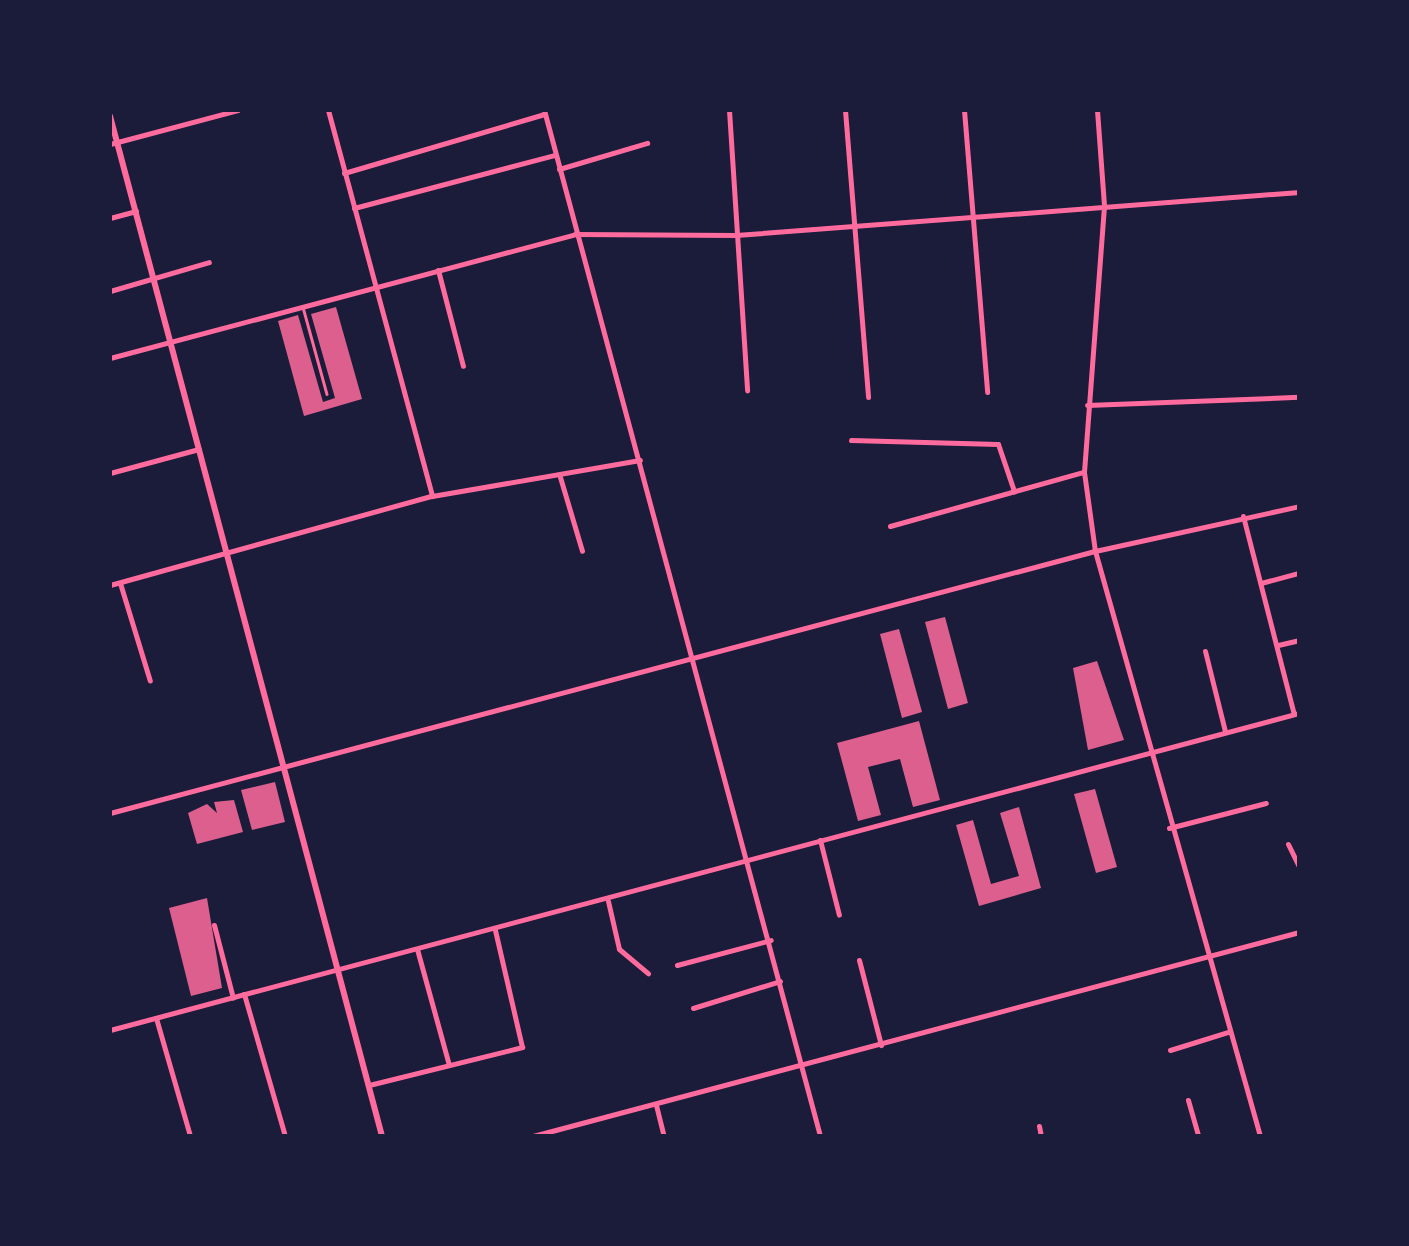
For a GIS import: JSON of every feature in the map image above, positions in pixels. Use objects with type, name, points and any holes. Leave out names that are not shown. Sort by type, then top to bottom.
[{"type":"street","points":[[194,110],[197,122]]},
{"type":"street","points":[[113,143],[238,110]]},
{"type":"street","points":[[328,110],[432,496]]},
{"type":"street","points":[[730,110],[748,390]]},
{"type":"street","points":[[844,110],[850,226],[868,397]]},
{"type":"street","points":[[964,110],[987,392]]},
{"type":"street","points":[[1097,110],[1104,206],[1084,472],[1095,551],[1205,956],[1260,1136]]},
{"type":"street","points":[[344,173],[544,112],[750,858],[820,1136]]},
{"type":"street","points":[[110,116],[113,143],[173,340],[382,1136]]},
{"type":"street","points":[[558,170],[647,142]]},
{"type":"street","points":[[354,208],[555,155]]},
{"type":"street","points":[[110,358],[575,234],[736,234],[1299,192]]},
{"type":"street","points":[[110,218],[136,212]]},
{"type":"street","points":[[110,290],[209,262]]},
{"type":"street","points":[[438,270],[463,366]]},
{"type":"street","points":[[1087,404],[1299,397]]},
{"type":"street","points":[[851,440],[998,444],[1014,492]]},
{"type":"street","points":[[110,473],[202,448]]},
{"type":"street","points":[[110,585],[432,496],[560,477],[640,460]]},
{"type":"street","points":[[890,526],[1084,472]]},
{"type":"street","points":[[560,477],[582,550]]},
{"type":"street","points":[[110,814],[1095,551],[1299,506]]},
{"type":"street","points":[[110,1030],[608,901],[750,858],[1296,714],[1243,516]]},
{"type":"street","points":[[1261,583],[1299,573]]},
{"type":"street","points":[[120,582],[150,681]]},
{"type":"street","points":[[1278,645],[1299,640]]},
{"type":"street","points":[[1205,651],[1224,731]]},
{"type":"street","points":[[1169,828],[1266,802]]},
{"type":"street","points":[[820,840],[839,914]]},
{"type":"street","points":[[1288,844],[1299,867]]},
{"type":"street","points":[[608,901],[618,948],[648,973]]},
{"type":"street","points":[[214,925],[233,998]]},
{"type":"street","points":[[369,1085],[524,1044],[495,930]]},
{"type":"street","points":[[533,1136],[1299,932]]},
{"type":"street","points":[[677,965],[770,940]]},
{"type":"street","points":[[417,949],[449,1065]]},
{"type":"street","points":[[860,960],[881,1045]]},
{"type":"street","points":[[693,1008],[780,981]]},
{"type":"street","points":[[244,994],[285,1136]]},
{"type":"street","points":[[156,1018],[190,1136]]},
{"type":"street","points":[[1170,1050],[1228,1032]]},
{"type":"street","points":[[1188,1100],[1198,1136]]},
{"type":"street","points":[[656,1104],[664,1136]]},
{"type":"street","points":[[1039,1126],[1042,1136]]},
{"type":"lane","points":[[303,305],[327,394]]},
{"type":"building","points":[[336,307],[362,399],[304,416],[278,321],[298,315],[323,402],[335,398],[311,314]]},
{"type":"building","points":[[945,617],[968,703],[948,709],[925,622]]},
{"type":"building","points":[[899,629],[922,712],[902,718],[880,634]]},
{"type":"building","points":[[1097,661],[1124,740],[1088,750],[1073,668]]},
{"type":"building","points":[[919,721],[940,800],[913,807],[900,759],[868,767],[881,815],[858,821],[837,743]]},
{"type":"building","points":[[275,782],[285,822],[252,830],[241,790]]},
{"type":"building","points":[[1095,789],[1117,867],[1096,873],[1074,794]]},
{"type":"building","points":[[234,800],[243,832],[197,844],[188,813],[207,804],[217,813],[214,802]]},
{"type":"building","points":[[1019,807],[1041,888],[979,906],[956,825],[973,820],[991,884],[1019,876],[1000,813]]},
{"type":"building","points":[[207,898],[222,988],[191,996],[169,908]]}]
